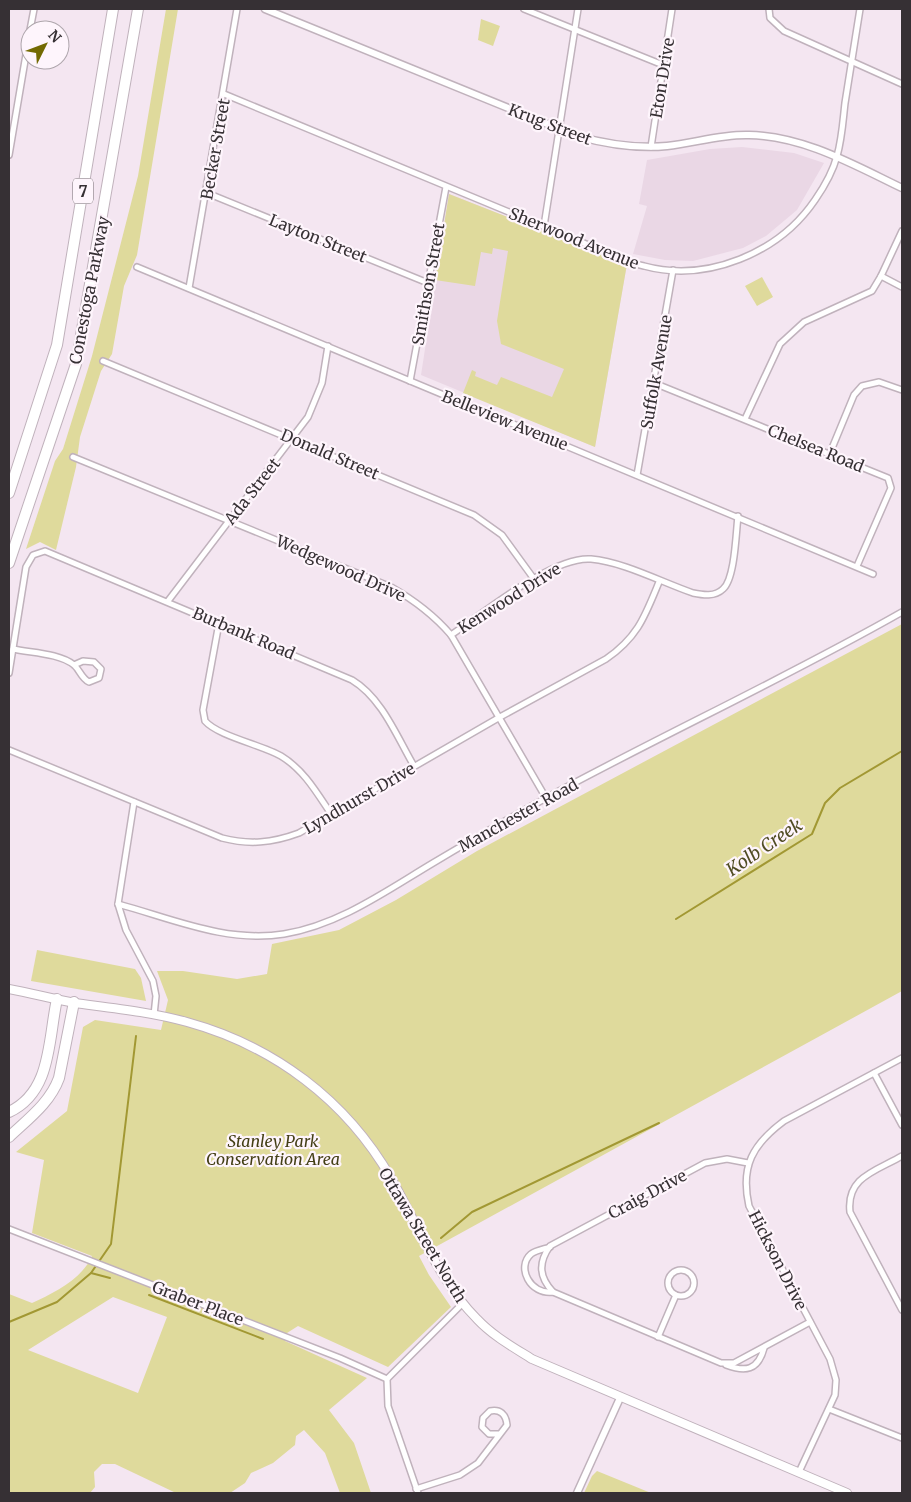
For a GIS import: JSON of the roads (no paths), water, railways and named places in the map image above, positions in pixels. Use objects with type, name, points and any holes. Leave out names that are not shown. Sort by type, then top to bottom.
[{"type":"highway","name":"Conestoga Parkway","points":[[9,494],[56,345],[113,9]]},
{"type":"highway","name":"Conestoga Parkway","points":[[9,563],[76,364],[138,9]]},
{"type":"highway","points":[[9,1112],[31,1098],[40,1084],[45,1067],[57,999]]},
{"type":"highway","points":[[9,1137],[45,1103],[55,1089],[60,1078],[74,1002]]},
{"type":"main road","name":"Ottawa Street North","points":[[9,989],[187,1022],[232,1037],[276,1060],[320,1090],[369,1144],[390,1177],[441,1271],[463,1303],[493,1334],[518,1350],[620,1398],[846,1493]]},
{"type":"street","name":"Becker Street","points":[[189,288],[207,193],[237,9]]},
{"type":"street","name":"Krug Street","points":[[265,9],[560,129],[606,144],[651,147],[723,136],[750,135],[803,143],[902,188]]},
{"type":"street","points":[[524,9],[664,65]]},
{"type":"street","points":[[544,226],[578,9]]},
{"type":"street","name":"Eton Drive","points":[[651,147],[672,9]]},
{"type":"street","points":[[769,9],[770,18],[784,31],[902,84]]},
{"type":"street","name":"Sherwood Avenue","points":[[224,94],[446,187],[645,267],[673,270],[726,264],[761,251],[786,233],[799,220],[822,188],[837,157],[860,9]]},
{"type":"street","points":[[9,154],[23,70]]},
{"type":"street","name":"Smithson Street","points":[[410,381],[446,187]]},
{"type":"street","name":"Layton Street","points":[[207,193],[428,283]]},
{"type":"street","points":[[745,419],[780,344],[794,329],[818,314],[866,294],[876,286],[902,231]]},
{"type":"street","name":"Belleview Avenue","points":[[137,267],[738,516],[873,574]]},
{"type":"street","name":"Suffolk Avenue","points":[[638,475],[673,270]]},
{"type":"street","points":[[881,276],[902,287]]},
{"type":"street","name":"Ada Street","points":[[168,600],[308,417],[322,383],[328,346]]},
{"type":"street","name":"Donald Street","points":[[103,361],[483,520],[507,540],[534,579]]},
{"type":"street","points":[[830,453],[854,395],[862,386],[879,382],[902,390]]},
{"type":"street","name":"Chelsea Road","points":[[654,383],[884,476],[891,484],[857,566]]},
{"type":"street","name":"Wedgewood Drive","points":[[73,457],[391,587],[416,601],[437,618],[451,635],[500,716],[546,798]]},
{"type":"street","name":"Kenwood Drive","points":[[451,635],[534,579],[559,565],[582,559],[604,561],[659,582],[703,595],[722,590],[730,578],[738,516]]},
{"type":"street","name":"Burbank Road","points":[[13,649],[26,567],[30,558],[36,552],[52,553],[168,600],[359,684],[376,701],[414,766]]},
{"type":"street","name":"Lyndhurst Drive","points":[[9,750],[222,838],[253,844],[290,836],[500,716],[606,659],[620,649],[638,630],[659,582]]},
{"type":"street","name":"Manchester Road","points":[[118,904],[218,933],[243,937],[283,934],[313,927],[338,918],[546,798],[902,612]]},
{"type":"street","points":[[219,623],[203,710],[205,721],[214,728],[273,752],[290,762],[307,779],[331,814]]},
{"type":"street","points":[[9,673],[13,649],[57,658],[74,665],[82,678],[89,682],[99,678],[101,674],[101,669],[94,662],[83,661],[74,665]]},
{"type":"street","points":[[134,802],[118,904],[126,930],[153,981],[156,996],[154,1015]]},
{"type":"street","name":"Hickson Drive","points":[[799,1472],[835,1395],[836,1380],[830,1359],[749,1206],[746,1191],[748,1163],[756,1146],[769,1132],[784,1121],[902,1058]]},
{"type":"street","points":[[874,1073],[902,1126]]},
{"type":"street","points":[[902,1156],[860,1179],[853,1188],[849,1200],[850,1212],[902,1310]]},
{"type":"street","name":"Craig Drive","points":[[748,1163],[727,1159],[705,1163],[550,1246],[531,1254],[528,1258],[526,1275],[535,1290],[544,1293],[553,1292],[741,1370],[748,1370],[759,1361],[764,1348]]},
{"type":"street","name":"Graber Place","points":[[9,1229],[340,1358],[387,1379]]},
{"type":"street","points":[[550,1246],[541,1264],[541,1274],[544,1283],[553,1292]]},
{"type":"street","points":[[685,1271],[692,1278],[693,1288],[686,1295],[676,1295],[669,1288],[669,1279],[675,1272],[685,1271]]},
{"type":"street","points":[[658,1337],[676,1295]]},
{"type":"street","points":[[463,1303],[387,1379],[388,1406],[417,1491],[460,1475],[482,1457],[505,1429],[507,1420],[501,1412],[490,1411],[483,1418],[482,1427],[489,1434],[499,1434]]},
{"type":"street","name":"Craig Drive","points":[[721,1363],[734,1363],[810,1322]]},
{"type":"street","points":[[577,1493],[620,1398]]},
{"type":"street","points":[[829,1409],[902,1438]]},
{"type":"waterway","name":"Kolb Creek","points":[[676,919],[812,834],[825,803],[840,788],[902,751]]},
{"type":"waterway","points":[[9,1322],[57,1302],[91,1273],[111,1244],[136,1036]]},
{"type":"waterway","points":[[441,1238],[472,1212],[659,1123]]},
{"type":"waterway","points":[[91,1273],[110,1278]]},
{"type":"waterway","points":[[149,1295],[263,1339]]},
{"type":"park label","name":"Stanley Park Conservation Area","points":[[273,1150]]}]
